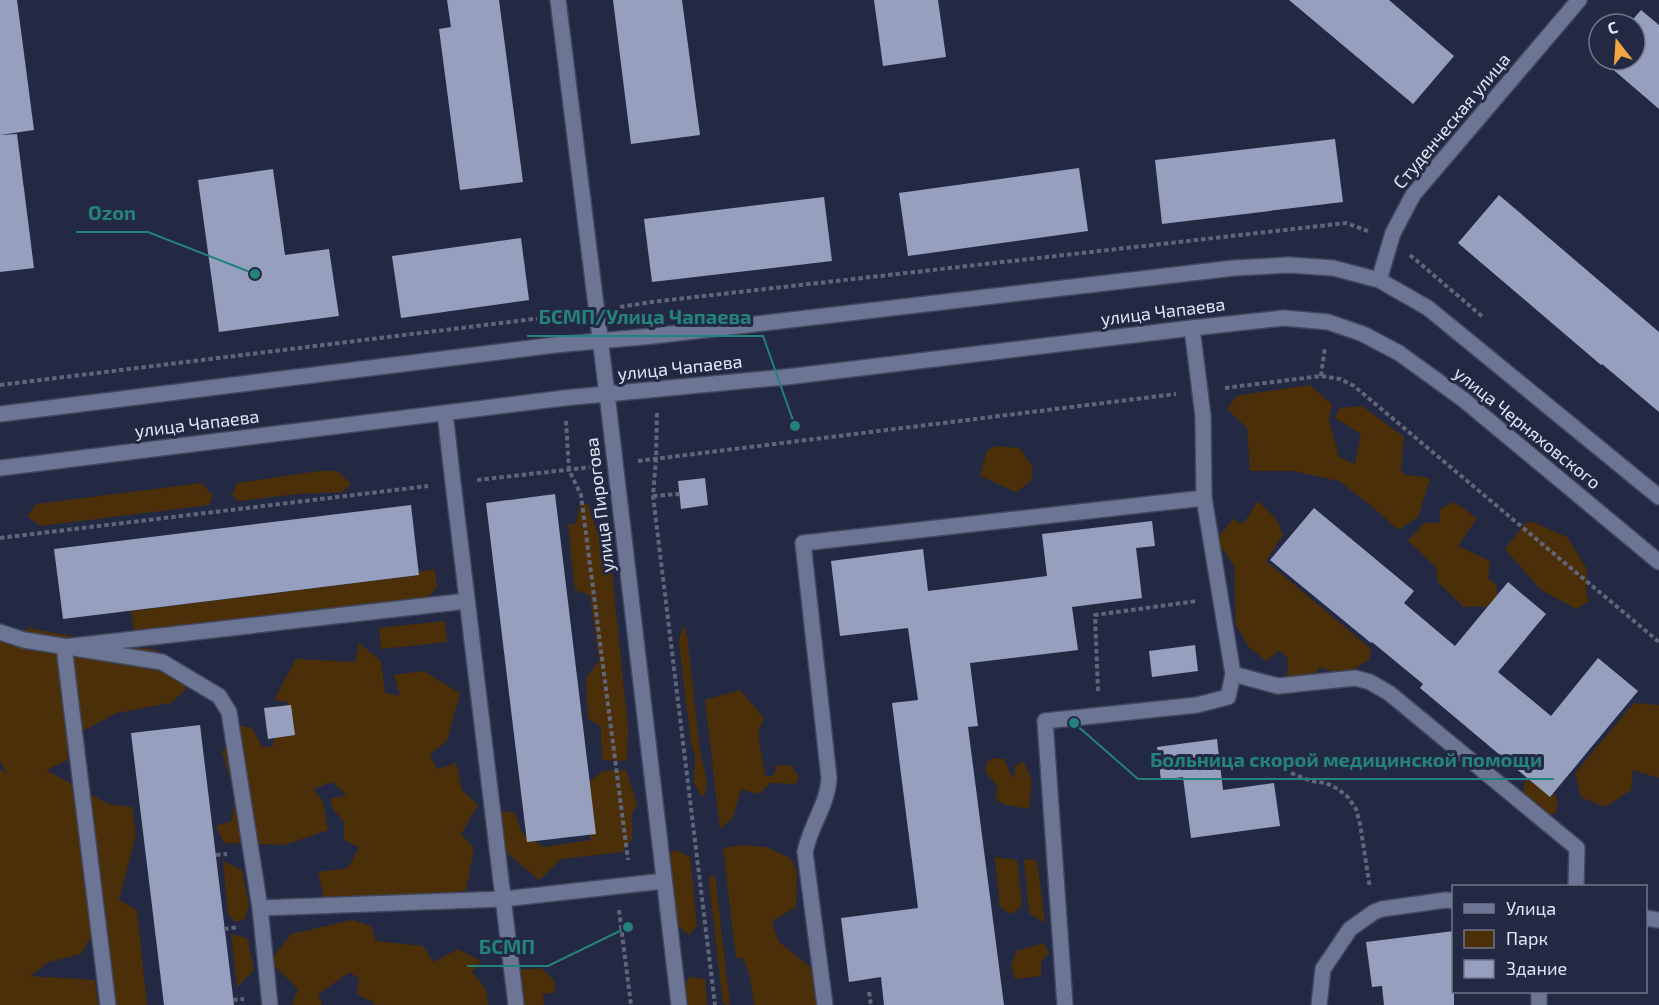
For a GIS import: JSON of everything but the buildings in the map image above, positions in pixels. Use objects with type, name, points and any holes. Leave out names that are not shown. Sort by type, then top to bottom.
[{"type":"street","name":"улица Пирогова","points":[[558,0],[679,1005]]},
{"type":"street","name":"Студенческая улица","points":[[1379,280],[1393,233],[1413,195],[1579,0]]},
{"type":"street","points":[[0,414],[555,345],[653,336],[1234,267],[1289,265],[1333,268],[1379,280],[1428,308],[1659,497]]},
{"type":"street","name":"улица Чапаева","points":[[0,468],[564,398],[798,376],[1284,318],[1328,322],[1363,334]]},
{"type":"street","points":[[1065,1005],[1045,721],[1197,705],[1228,697],[1233,674],[1204,498],[1203,416],[1192,328]]},
{"type":"street","name":"улица Черняховского","points":[[1363,334],[1399,353],[1464,400],[1659,562]]},
{"type":"street","points":[[445,412],[516,1005]]},
{"type":"street","points":[[825,1005],[805,852],[808,838],[829,789],[829,778],[803,543],[1204,498]]},
{"type":"street","points":[[64,647],[467,601]]},
{"type":"street","points":[[0,632],[24,640],[162,662],[219,696],[229,712],[260,908],[270,1005]]},
{"type":"street","points":[[64,647],[108,1005]]},
{"type":"street","points":[[1233,674],[1278,686],[1355,678],[1370,682],[1389,693],[1577,848],[1576,885]]},
{"type":"street","points":[[260,908],[503,899],[664,882]]},
{"type":"street","points":[[1319,1005],[1323,969],[1350,929],[1374,912],[1452,901]]},
{"type":"path","points":[[653,336],[651,302],[1346,223],[1391,239]]},
{"type":"path","points":[[0,385],[550,317],[555,345]]},
{"type":"path","points":[[0,538],[1321,376],[1340,379],[1354,386],[1659,642]]},
{"type":"path","points":[[657,390],[653,496],[715,1005]]},
{"type":"path","points":[[564,398],[569,470],[581,495],[623,886],[631,1005]]},
{"type":"path","points":[[653,496],[679,494]]},
{"type":"path","points":[[1099,716],[1095,615],[1221,597]]},
{"type":"path","points":[[1291,773],[1311,781],[1326,783],[1338,789],[1348,797],[1356,809],[1374,912]]},
{"type":"path","points":[[869,992],[871,1005]]},
{"type":"green space","points":[[1309,385],[1332,404],[1329,420],[1339,457],[1355,464],[1361,434],[1335,418],[1340,408],[1362,406],[1404,437],[1401,468],[1404,475],[1430,479],[1418,517],[1398,530],[1339,481],[1293,471],[1250,471],[1247,428],[1227,409],[1236,396]]},
{"type":"green space","points":[[996,446],[1019,448],[1033,467],[1031,481],[1016,492],[980,476],[987,451]]},
{"type":"green space","points":[[319,471],[337,471],[351,483],[343,492],[296,494],[239,501],[232,496],[237,483]]},
{"type":"green space","points":[[201,483],[213,495],[209,505],[40,526],[27,516],[36,504]]},
{"type":"green space","points":[[1258,501],[1277,520],[1283,535],[1266,561],[1371,649],[1369,660],[1343,675],[1320,667],[1309,681],[1287,677],[1288,659],[1280,650],[1266,661],[1249,647],[1236,625],[1234,566],[1216,540],[1233,519],[1243,524]]},
{"type":"green space","points":[[1454,502],[1477,518],[1458,546],[1490,561],[1488,579],[1496,584],[1499,606],[1464,607],[1438,582],[1436,567],[1408,541],[1424,523],[1440,523],[1440,509]]},
{"type":"green space","points":[[580,504],[588,504],[602,546],[610,552],[628,728],[627,761],[602,760],[601,727],[588,718],[586,678],[599,661],[590,595],[575,590],[568,525],[576,523]]},
{"type":"green space","points":[[1533,522],[1567,537],[1587,569],[1586,591],[1589,601],[1576,609],[1540,589],[1505,549],[1525,523]]},
{"type":"green space","points":[[435,569],[437,588],[425,599],[134,632],[131,611],[419,575],[419,572]]},
{"type":"green space","points":[[445,621],[447,642],[381,649],[379,628]]},
{"type":"green space","points":[[683,625],[687,635],[700,751],[707,783],[705,794],[701,796],[694,783],[695,754],[691,743],[679,642]]},
{"type":"green space","points":[[29,628],[121,646],[153,649],[169,656],[186,689],[171,703],[116,713],[67,740],[68,760],[46,770],[108,804],[132,807],[136,835],[119,900],[137,910],[147,1005],[115,1005],[103,918],[81,954],[49,962],[30,976],[95,980],[98,1005],[0,1005],[0,769],[7,774],[0,760],[0,642]]},
{"type":"green space","points":[[359,643],[381,661],[385,693],[400,696],[394,675],[423,671],[460,693],[447,741],[430,754],[437,769],[456,763],[462,790],[478,805],[461,834],[474,848],[466,890],[386,907],[324,900],[318,872],[348,868],[359,847],[344,840],[344,822],[333,809],[330,799],[347,795],[332,782],[313,789],[323,801],[328,830],[284,845],[224,843],[216,826],[232,821],[235,795],[222,752],[237,726],[251,727],[263,747],[273,747],[276,722],[288,702],[274,700],[296,659],[355,662]]},
{"type":"green space","points":[[740,690],[764,718],[758,733],[765,776],[773,776],[777,765],[790,765],[799,777],[796,784],[770,783],[759,794],[741,789],[733,817],[720,829],[705,700]]},
{"type":"green space","points":[[1634,703],[1659,705],[1659,778],[1633,770],[1631,790],[1605,807],[1581,797],[1575,773]]},
{"type":"green space","points":[[993,758],[1004,759],[1014,778],[1015,765],[1024,762],[1032,781],[1029,809],[1006,805],[996,800],[997,786],[985,771],[987,762]]},
{"type":"green space","points":[[626,770],[637,805],[632,814],[632,839],[623,852],[561,859],[539,880],[493,841],[490,823],[503,811],[515,813],[522,833],[544,847],[591,840],[579,790],[603,771]]},
{"type":"green space","points":[[1525,780],[1549,786],[1557,799],[1556,813],[1542,817],[1523,797]]},
{"type":"green space","points":[[739,845],[766,847],[790,858],[797,871],[796,907],[772,921],[778,941],[814,970],[822,1005],[754,1005],[750,978],[744,959],[736,957],[723,848]]},
{"type":"green space","points":[[675,850],[690,857],[697,926],[689,935],[678,926],[666,857]]},
{"type":"green space","points":[[995,857],[1017,860],[1022,906],[1011,914],[1000,907]]},
{"type":"green space","points":[[1024,859],[1037,861],[1045,923],[1029,913]]},
{"type":"green space","points":[[223,861],[242,870],[249,905],[245,919],[235,922],[228,913]]},
{"type":"green space","points":[[710,875],[715,876],[730,1005],[723,1004]]},
{"type":"green space","points":[[352,920],[371,926],[376,941],[423,946],[433,962],[458,949],[481,961],[472,972],[486,990],[488,1005],[373,1005],[375,1003],[357,994],[359,979],[350,972],[318,994],[321,1005],[292,1005],[298,989],[270,961],[291,934]]},
{"type":"green space","points":[[231,934],[247,938],[254,970],[237,987]]},
{"type":"green space","points":[[1044,943],[1049,953],[1041,962],[1041,976],[1015,979],[1011,967],[1016,951]]},
{"type":"green space","points":[[541,968],[554,980],[555,992],[543,994],[544,1005],[507,1005],[505,981],[516,970]]},
{"type":"green space","points":[[690,977],[705,979],[707,1005],[683,1005],[682,989]]},
{"type":"place","name":"Ozon","points":[[255,274]]},
{"type":"place","name":"БСМП/Улица Чапаева","points":[[795,426]]},
{"type":"place","name":"Больница скорой медицинской помощи","points":[[1074,723]]},
{"type":"place","name":"БСМП","points":[[628,927]]}]
